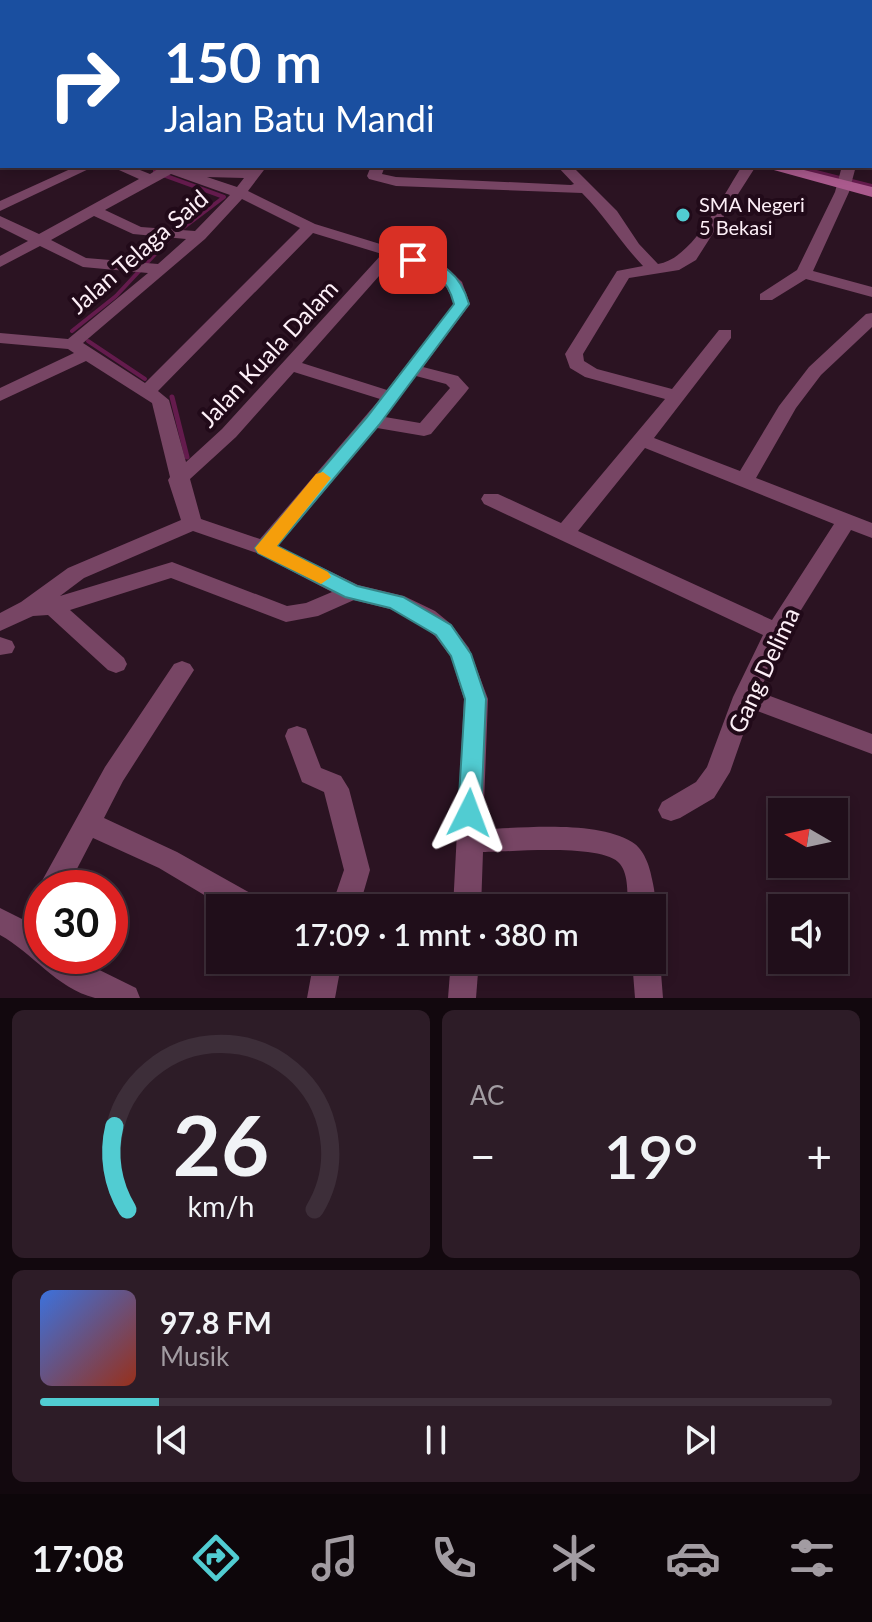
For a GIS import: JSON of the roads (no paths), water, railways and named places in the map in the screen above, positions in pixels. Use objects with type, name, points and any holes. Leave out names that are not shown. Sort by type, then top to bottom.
[{"type":"street","points":[[28,194],[61,168]]},
{"type":"street","points":[[0,207],[84,168]]},
{"type":"street","points":[[135,168],[242,194],[257,170]]},
{"type":"street","points":[[377,168],[374,176],[391,180],[468,182],[545,190],[586,188]]},
{"type":"street","points":[[566,168],[612,214],[633,247],[654,269]]},
{"type":"street","points":[[676,396],[591,373],[574,360],[586,331],[623,274],[673,267],[690,257],[748,168]]},
{"type":"street","points":[[780,168],[846,178],[872,192]]},
{"type":"street","points":[[0,262],[160,173],[257,170]]},
{"type":"street","points":[[160,173],[188,188]]},
{"type":"street","points":[[766,297],[804,273],[846,178]]},
{"type":"street","name":"Jalan Telaga Said","points":[[192,523],[178,480],[160,400],[80,348],[242,194],[310,227],[436,266],[456,285],[462,304],[373,421],[264,548]]},
{"type":"street","points":[[94,211],[124,228],[200,236]]},
{"type":"street","points":[[0,221],[83,262],[161,269]]},
{"type":"street","points":[[148,390],[310,227]]},
{"type":"street","name":"Jalan Kuala Dalam","points":[[178,480],[229,433],[391,254]]},
{"type":"street","points":[[804,273],[872,292]]},
{"type":"street","points":[[744,481],[788,406],[815,371],[872,318]]},
{"type":"street","points":[[566,531],[725,334]]},
{"type":"street","points":[[0,338],[80,348]]},
{"type":"street","points":[[0,395],[80,348]]},
{"type":"street","points":[[292,365],[392,397]]},
{"type":"street","points":[[373,421],[424,430],[460,388],[452,380],[412,370]]},
{"type":"street","points":[[642,440],[872,531]]},
{"type":"street","points":[[491,499],[566,531],[776,631]]},
{"type":"street","name":"Gang Delima","points":[[671,810],[705,790],[718,772],[745,697],[776,631],[847,520]]},
{"type":"street","points":[[0,623],[29,608],[76,573],[192,523],[264,548],[352,592],[396,602],[427,617],[443,630],[461,654],[476,699],[467,894]]},
{"type":"street","points":[[29,608],[54,608],[154,572],[172,570],[286,614],[310,610],[352,592]]},
{"type":"street","points":[[54,608],[116,664]]},
{"type":"street","points":[[63,870],[182,670]]},
{"type":"street","points":[[745,697],[872,744]]},
{"type":"street","points":[[297,736],[311,775],[332,783],[336,789],[357,870],[349,894]]},
{"type":"street","points":[[88,823],[168,860],[227,894]]},
{"type":"street","points":[[468,841],[600,843],[623,850],[633,861],[641,894]]},
{"type":"street","points":[[0,921],[24,936]]},
{"type":"street","points":[[77,974],[126,998]]},
{"type":"street","points":[[321,998],[325,974]]},
{"type":"street","points":[[462,998],[464,974]]},
{"type":"street","points":[[647,974],[649,998]]},
{"type":"waterway","points":[[72,331],[116,296],[171,237],[224,197],[155,172],[155,168]]},
{"type":"waterway","points":[[800,168],[872,186]]},
{"type":"waterway","points":[[88,341],[145,379]]},
{"type":"waterway","points":[[172,397],[187,457]]},
{"type":"place","name":"SMA Negeri 5 Bekasi","points":[[683,215]]}]
